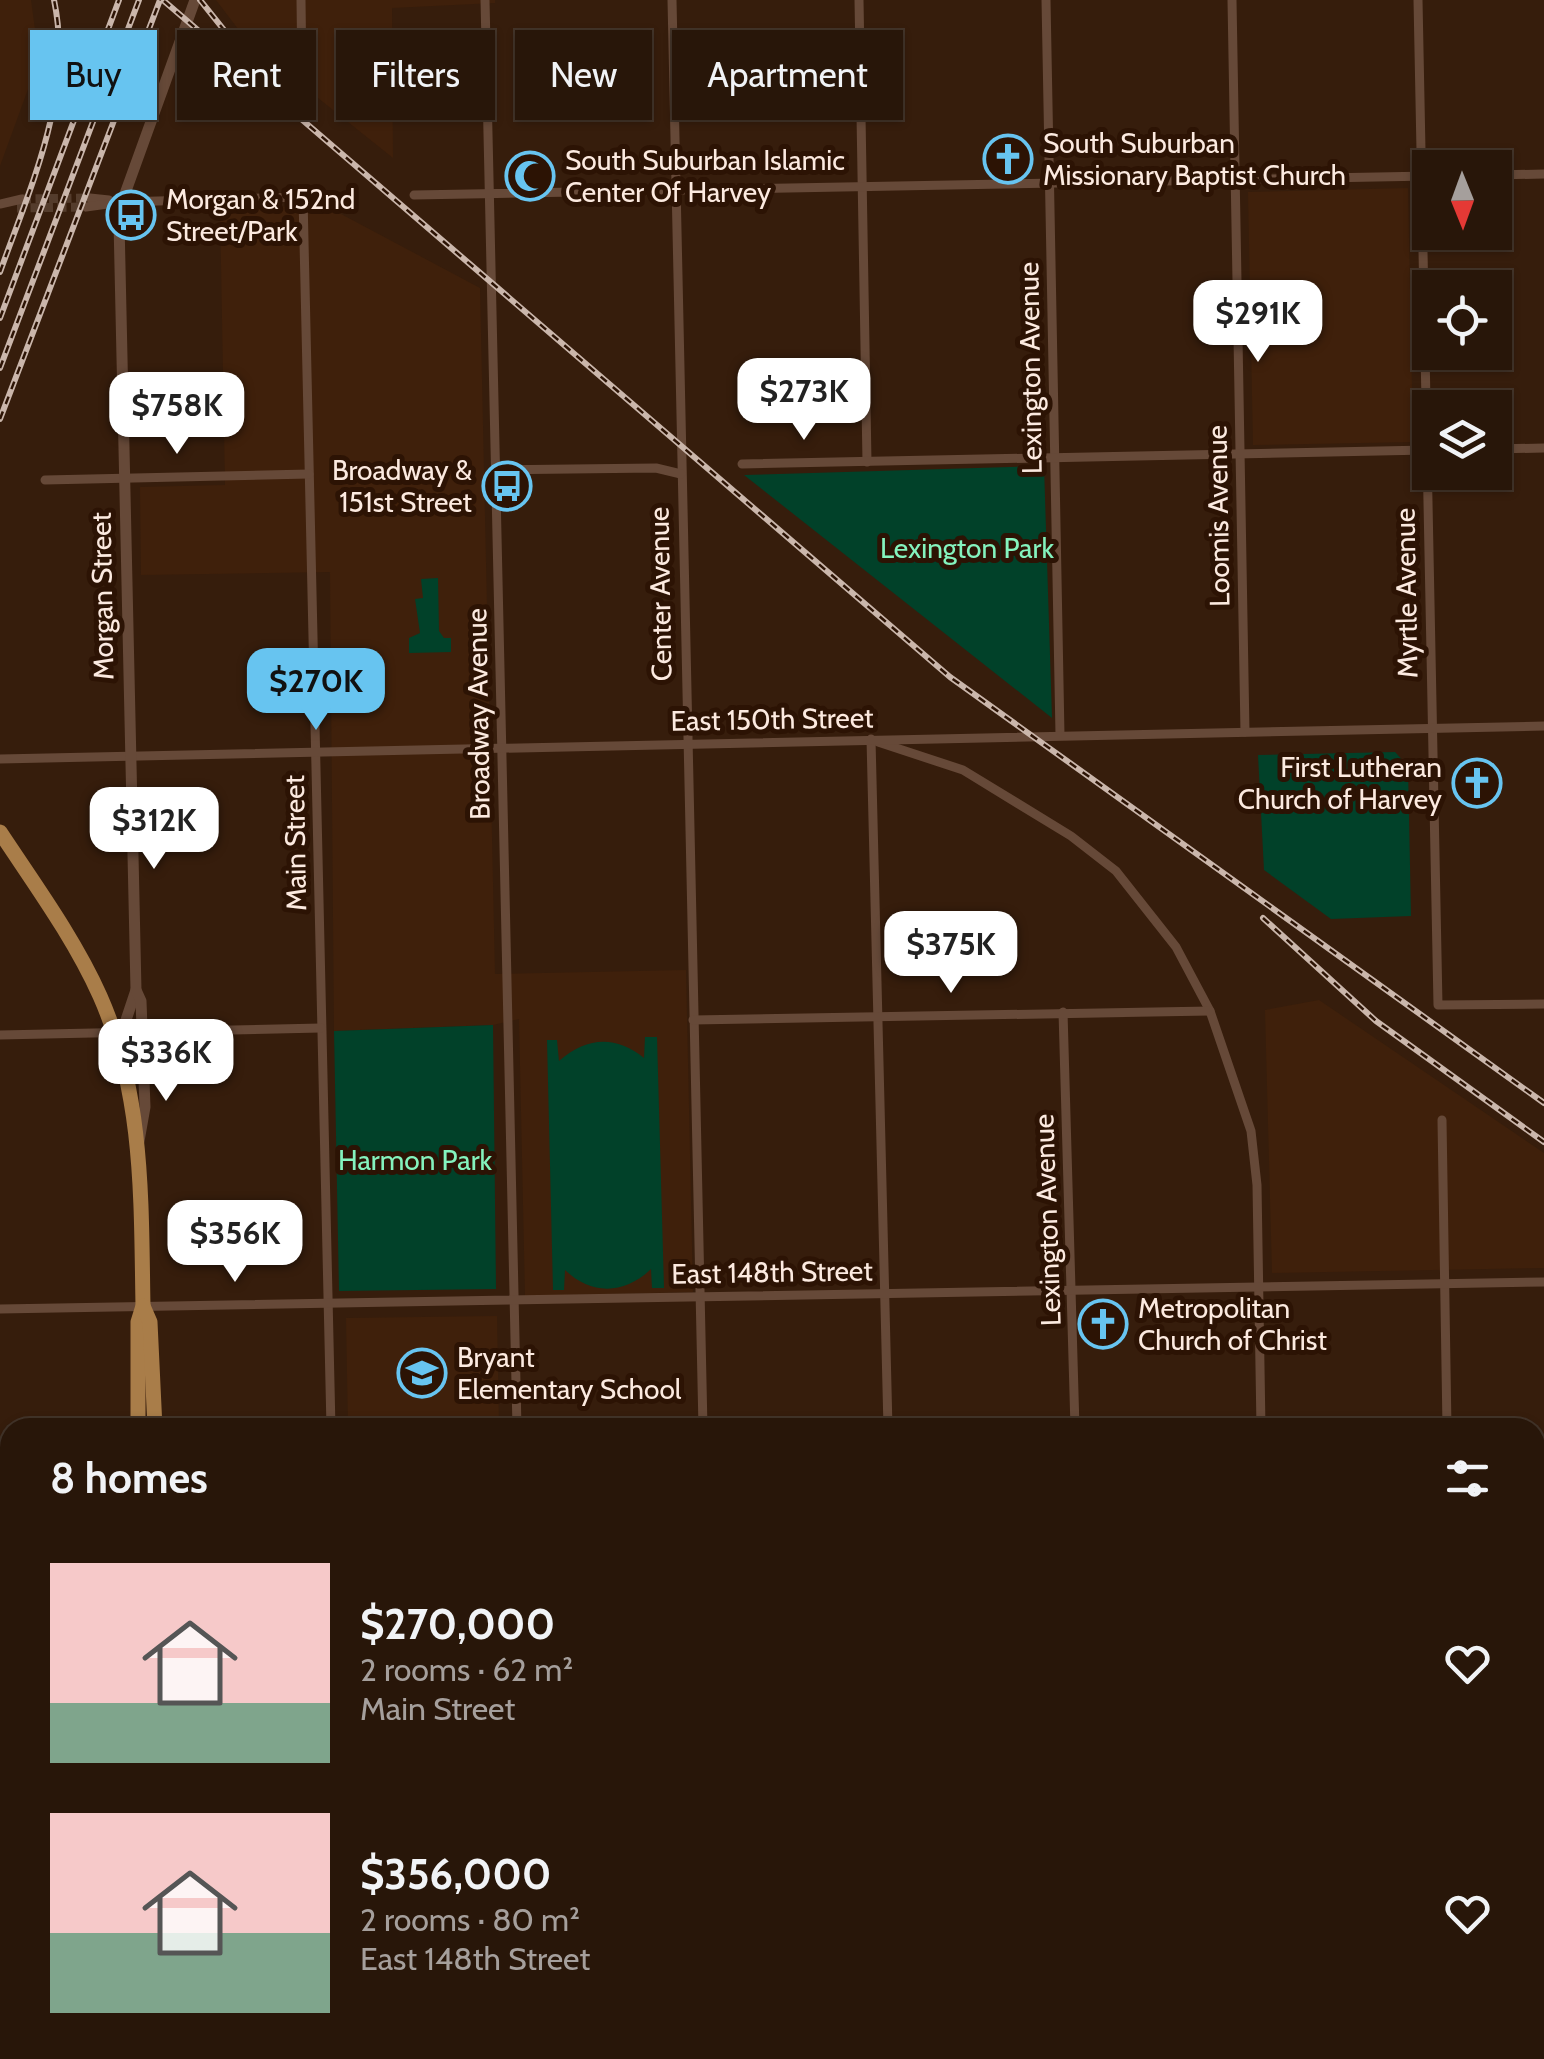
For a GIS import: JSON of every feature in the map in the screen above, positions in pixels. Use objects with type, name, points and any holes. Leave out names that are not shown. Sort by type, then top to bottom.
[{"type":"main road","points":[[0,832],[85,966],[119,1036],[139,1142],[143,1306],[138,1322],[138,1418]]},
{"type":"main road","points":[[143,1306],[150,1322],[155,1418]]},
{"type":"street","points":[[88,203],[122,202],[195,0]]},
{"type":"street","points":[[300,0],[301,30]]},
{"type":"street","name":"Broadway Avenue","points":[[486,0],[517,1418]]},
{"type":"street","name":"Center Avenue","points":[[672,0],[704,1418]]},
{"type":"street","points":[[859,0],[867,462]]},
{"type":"street","name":"Lexington Avenue","points":[[1046,0],[1060,735]]},
{"type":"street","name":"Loomis Avenue","points":[[1232,0],[1245,732]]},
{"type":"street","name":"Myrtle Avenue","points":[[1418,0],[1425,150]]},
{"type":"street","points":[[1512,175],[1544,174]]},
{"type":"street","points":[[414,194],[1412,176]]},
{"type":"street","name":"Main Street","points":[[122,202],[303,197],[331,1418]]},
{"type":"street","name":"Morgan Street","points":[[122,202],[136,990],[146,1108],[139,1142]]},
{"type":"street","points":[[2,204],[19,204]]},
{"type":"street","name":"Myrtle Avenue","points":[[1427,250],[1428,390]]},
{"type":"street","points":[[1512,449],[1544,448]]},
{"type":"street","points":[[742,464],[1412,450]]},
{"type":"street","points":[[495,470],[656,468],[681,474]]},
{"type":"street","points":[[45,480],[309,474]]},
{"type":"street","name":"Myrtle Avenue","points":[[1428,490],[1438,1005],[1544,1004]]},
{"type":"street","name":"East 150th Street","points":[[0,758],[1544,726]]},
{"type":"street","points":[[888,1418],[870,739],[963,770],[1024,804],[1116,871],[1176,947],[1210,1011],[1251,1131],[1257,1184],[1260,1418]]},
{"type":"street","name":"Morgan Street","points":[[119,1036],[136,990]]},
{"type":"street","points":[[693,1020],[1210,1011]]},
{"type":"street","name":"Lexington Avenue","points":[[1063,1012],[1075,1418]]},
{"type":"street","points":[[0,1035],[119,1036],[142,1032],[321,1028]]},
{"type":"street","points":[[1442,1120],[1448,1418]]},
{"type":"street","name":"East 148th Street","points":[[0,1308],[1544,1282]]},
{"type":"shaded area","points":[[0,0],[31,0],[35,30],[30,30],[30,84],[0,166]]},
{"type":"shaded area","points":[[216,0],[495,0],[392,8],[392,30],[336,30],[336,112],[316,96],[316,30],[239,30]]},
{"type":"shaded area","points":[[346,120],[393,120],[393,158]]},
{"type":"shaded area","points":[[1408,188],[1412,442],[1253,445],[1248,192]]},
{"type":"shaded area","points":[[326,206],[480,288],[495,974],[686,970],[693,1292],[525,1296],[519,1019],[493,1025],[334,1031],[330,572],[141,575],[140,487],[225,485],[220,208]]},
{"type":"shaded area","points":[[1319,1000],[1544,1153],[1544,1268],[1272,1273],[1265,1010]]},
{"type":"shaded area","name":"Bryant Elementary School","points":[[497,1316],[499,1418],[348,1418],[346,1318]]},
{"type":"green space","name":"Lexington Park","points":[[1044,466],[1052,718],[744,475]]},
{"type":"green space","points":[[438,578],[439,631],[444,638],[451,638],[451,652],[409,653],[409,638],[420,633],[415,599],[423,598],[421,579]]},
{"type":"green space","points":[[1395,752],[1408,766],[1411,916],[1331,919],[1264,870],[1258,755]]},
{"type":"green space","name":"Harmon Park","points":[[493,1025],[496,1289],[339,1291],[334,1031]]},
{"type":"green space","points":[[645,1037],[657,1037],[664,1288],[652,1288],[651,1269],[630,1284],[608,1289],[586,1284],[565,1270],[564,1290],[553,1290],[547,1040],[557,1040],[559,1061],[580,1047],[601,1042],[622,1045],[644,1058]]},
{"type":"tunnel","points":[[22,199],[90,198]]},
{"type":"tunnel","points":[[17,208],[86,207]]},
{"type":"railway","points":[[0,272],[36,172],[54,104],[59,35],[54,0]]},
{"type":"railway","points":[[0,318],[119,0]]},
{"type":"railway","points":[[0,368],[139,0]]},
{"type":"railway","points":[[0,419],[160,0]]},
{"type":"railway","points":[[200,0],[224,30]]},
{"type":"railway","points":[[164,1],[950,677],[1544,1103]]},
{"type":"railway","points":[[1263,918],[1376,1021],[1544,1142]]},
{"type":"place","name":"South Suburban Missionary Baptist Church","points":[[1008,159]]},
{"type":"place","name":"South Suburban Islamic Center Of Harvey","points":[[530,176]]},
{"type":"place","name":"Morgan & 152nd Street/Park","points":[[131,215]]},
{"type":"place","name":"Broadway & 151st Street","points":[[507,486]]},
{"type":"place","name":"First Lutheran Church of Harvey","points":[[1477,783]]},
{"type":"place","name":"Metropolitan Church of Christ","points":[[1103,1324]]},
{"type":"place","name":"Bryant Elementary School","points":[[422,1373]]}]
